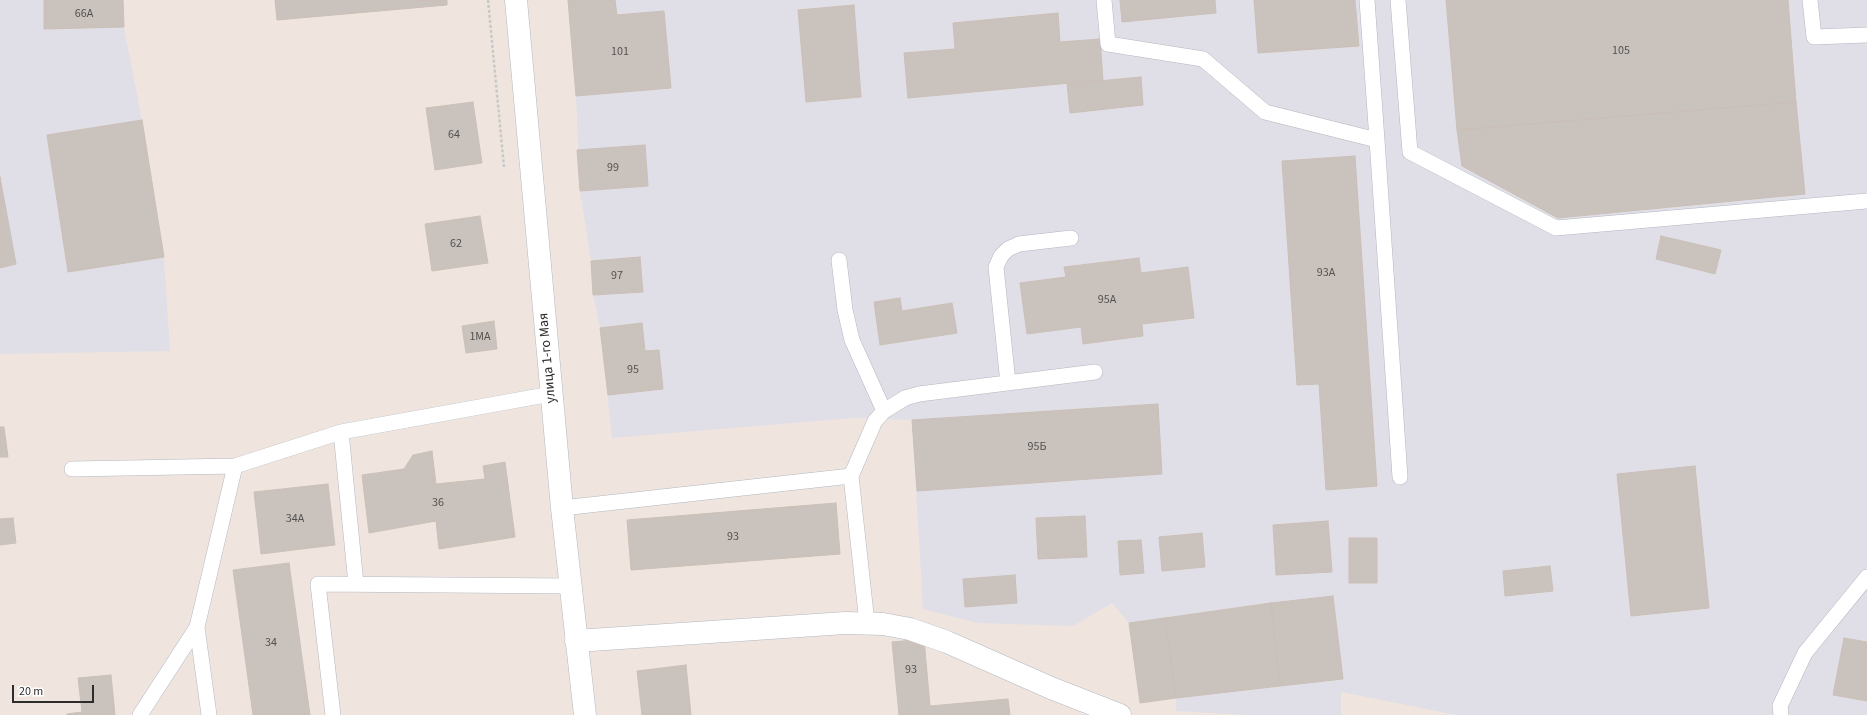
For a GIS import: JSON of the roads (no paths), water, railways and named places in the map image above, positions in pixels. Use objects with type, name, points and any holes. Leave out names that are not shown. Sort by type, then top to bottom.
[{"type":"street","name":"улица 1-го Мая","points":[[516,0],[562,508],[585,715]]},
{"type":"street","points":[[576,641],[868,622],[894,626],[933,636],[1051,688],[1120,715]]},
{"type":"lane","points":[[1104,0],[1108,44],[1203,59],[1265,112],[1377,140]]},
{"type":"lane","points":[[1367,0],[1400,477]]},
{"type":"lane","points":[[1398,0],[1410,152],[1556,228],[1867,201]]},
{"type":"lane","points":[[1810,0],[1814,37],[1867,35]]},
{"type":"lane","points":[[1008,383],[996,267],[1001,256],[1008,249],[1019,244],[1071,238]]},
{"type":"lane","points":[[839,260],[845,310],[852,340],[884,411]]},
{"type":"lane","points":[[868,622],[851,476],[875,421],[884,411],[905,398],[919,394],[1096,372]]},
{"type":"lane","points":[[72,469],[235,466],[341,432],[551,394]]},
{"type":"lane","points":[[341,432],[356,584]]},
{"type":"lane","points":[[140,715],[197,627],[235,466]]},
{"type":"lane","points":[[562,508],[851,476]]},
{"type":"lane","points":[[1781,715],[1780,706],[1805,653],[1867,577]]},
{"type":"lane","points":[[333,715],[318,584],[571,586]]},
{"type":"lane","points":[[197,627],[209,715]]}]
